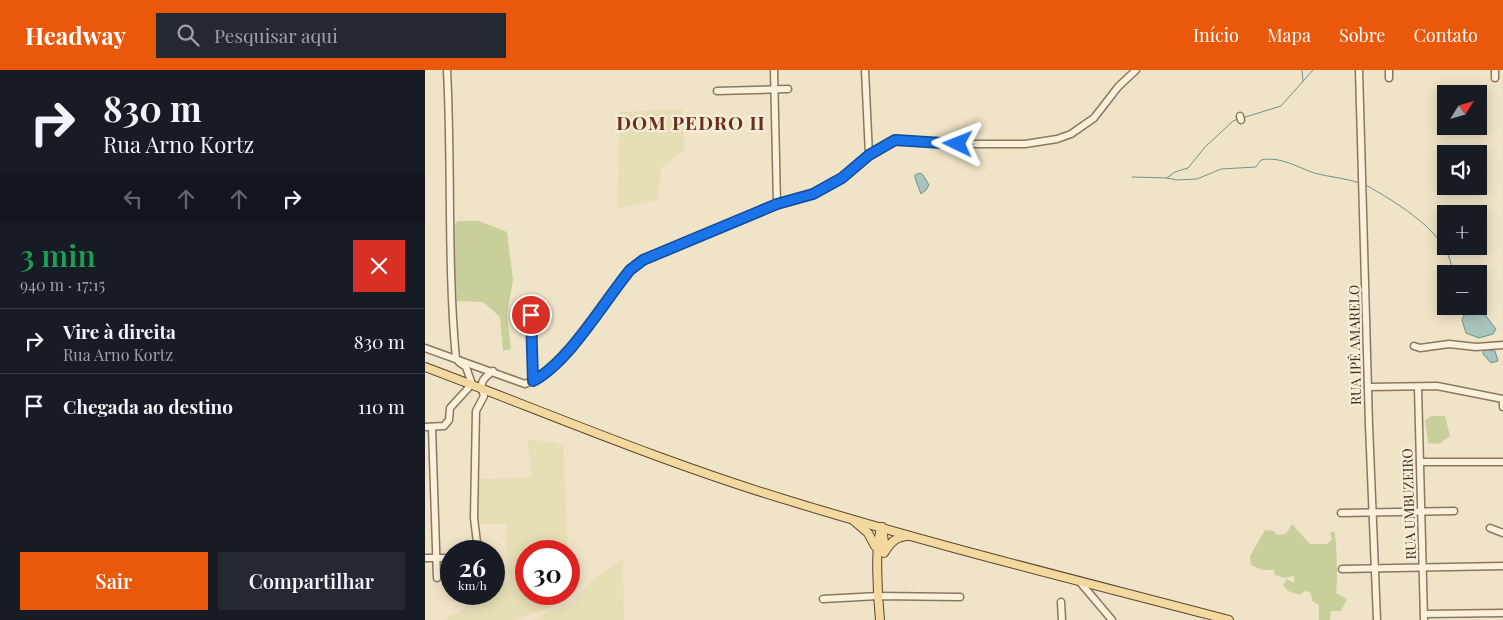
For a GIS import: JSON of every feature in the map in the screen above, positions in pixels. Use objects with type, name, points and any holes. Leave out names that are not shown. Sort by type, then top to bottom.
[{"type":"main road","points":[[425,366],[544,414],[669,460],[787,500],[1079,581],[1229,620]]},
{"type":"main road","points":[[846,516],[868,533],[876,548],[879,562],[880,620]]},
{"type":"main road","points":[[876,548],[878,534],[882,527]]},
{"type":"main road","points":[[882,527],[885,538],[884,553]]},
{"type":"main road","points":[[879,562],[890,544],[897,538],[914,536]]},
{"type":"street","points":[[437,578],[428,428],[444,426],[449,420],[450,408],[472,384],[466,367],[456,359],[449,224],[450,123],[447,70]]},
{"type":"street","points":[[774,70],[777,204]]},
{"type":"street","points":[[865,70],[869,155]]},
{"type":"street","points":[[425,348],[525,384],[533,381],[544,375],[563,358],[630,270],[643,260],[777,204],[813,194],[842,178],[869,155],[895,140],[955,144],[1025,144],[1057,139],[1071,134],[1095,118],[1118,87],[1137,70]]},
{"type":"street","name":"RUA IPÊ AMARELO","points":[[1359,70],[1377,620]]},
{"type":"street","points":[[1389,70],[1389,78]]},
{"type":"street","points":[[1495,70],[1495,78]]},
{"type":"street","points":[[717,91],[788,88]]},
{"type":"street","points":[[531,315],[533,381]]},
{"type":"street","points":[[1414,346],[1420,348],[1449,344],[1476,347],[1503,345]]},
{"type":"street","points":[[477,540],[474,482],[476,411],[484,396],[481,387],[483,379],[493,371]]},
{"type":"street","points":[[1368,386],[1437,386],[1503,400],[1503,407]]},
{"type":"street","name":"RUA UMBUZEIRO","points":[[1418,387],[1424,617]]},
{"type":"street","points":[[1420,462],[1503,462]]},
{"type":"street","points":[[1341,513],[1421,510],[1454,511]]},
{"type":"street","points":[[1490,528],[1503,533]]},
{"type":"street","points":[[425,558],[440,558]]},
{"type":"street","points":[[1342,569],[1503,566]]},
{"type":"street","points":[[1079,581],[1111,620]]},
{"type":"street","points":[[823,599],[879,596],[960,597]]},
{"type":"street","points":[[1061,602],[1062,620]]},
{"type":"street","points":[[1424,617],[1503,613]]},
{"type":"shaded area","points":[[682,109],[684,151],[661,168],[658,200],[617,209],[620,112]]},
{"type":"shaded area","points":[[527,439],[563,444],[567,540],[515,540],[515,605],[555,605],[514,620],[442,620],[467,608],[467,605],[505,605],[505,583],[509,582],[506,524],[476,524],[475,479],[532,478]]},
{"type":"shaded area","points":[[623,559],[624,620],[531,620],[567,605],[580,605],[580,595],[595,577]]},
{"type":"green space","points":[[458,221],[479,221],[507,232],[513,280],[507,314],[511,349],[503,351],[500,317],[483,302],[454,301],[451,227]]},
{"type":"green space","points":[[1431,416],[1445,416],[1450,436],[1439,444],[1428,443],[1425,420]]},
{"type":"green space","points":[[1292,524],[1310,544],[1327,544],[1332,539],[1330,533],[1334,531],[1337,562],[1336,593],[1347,599],[1341,611],[1331,611],[1330,620],[1319,620],[1319,605],[1312,601],[1311,593],[1305,591],[1300,595],[1288,591],[1283,585],[1287,579],[1294,583],[1294,576],[1284,578],[1275,575],[1274,570],[1262,570],[1251,565],[1250,556],[1265,530],[1274,531],[1277,535],[1286,534]]},
{"type":"water","points":[[920,173],[929,185],[921,194],[915,178],[915,175]]},
{"type":"water","points":[[1464,315],[1485,315],[1496,329],[1493,334],[1479,338],[1466,333],[1462,320]]},
{"type":"water","points":[[1483,350],[1495,351],[1498,361],[1491,363],[1483,354]]},
{"type":"waterway","points":[[1302,70],[1303,81]]},
{"type":"waterway","points":[[1242,118],[1281,106],[1313,70]]},
{"type":"waterway","points":[[1132,177],[1167,178],[1175,172],[1188,168],[1205,147],[1233,121],[1238,119]]},
{"type":"waterway","points":[[1167,178],[1177,180],[1197,179],[1221,169],[1256,167],[1261,160],[1268,159],[1288,163],[1314,173],[1360,183]]},
{"type":"waterway","points":[[1366,185],[1421,221],[1443,246],[1451,265]]},
{"type":"district","name":"DOM PEDRO II","points":[[691,123]]},
{"type":"route","points":[[531,315],[533,381],[544,375],[563,358],[630,270],[643,260],[777,204],[813,194],[842,178],[869,155],[885,144],[895,140],[958,144]]}]
